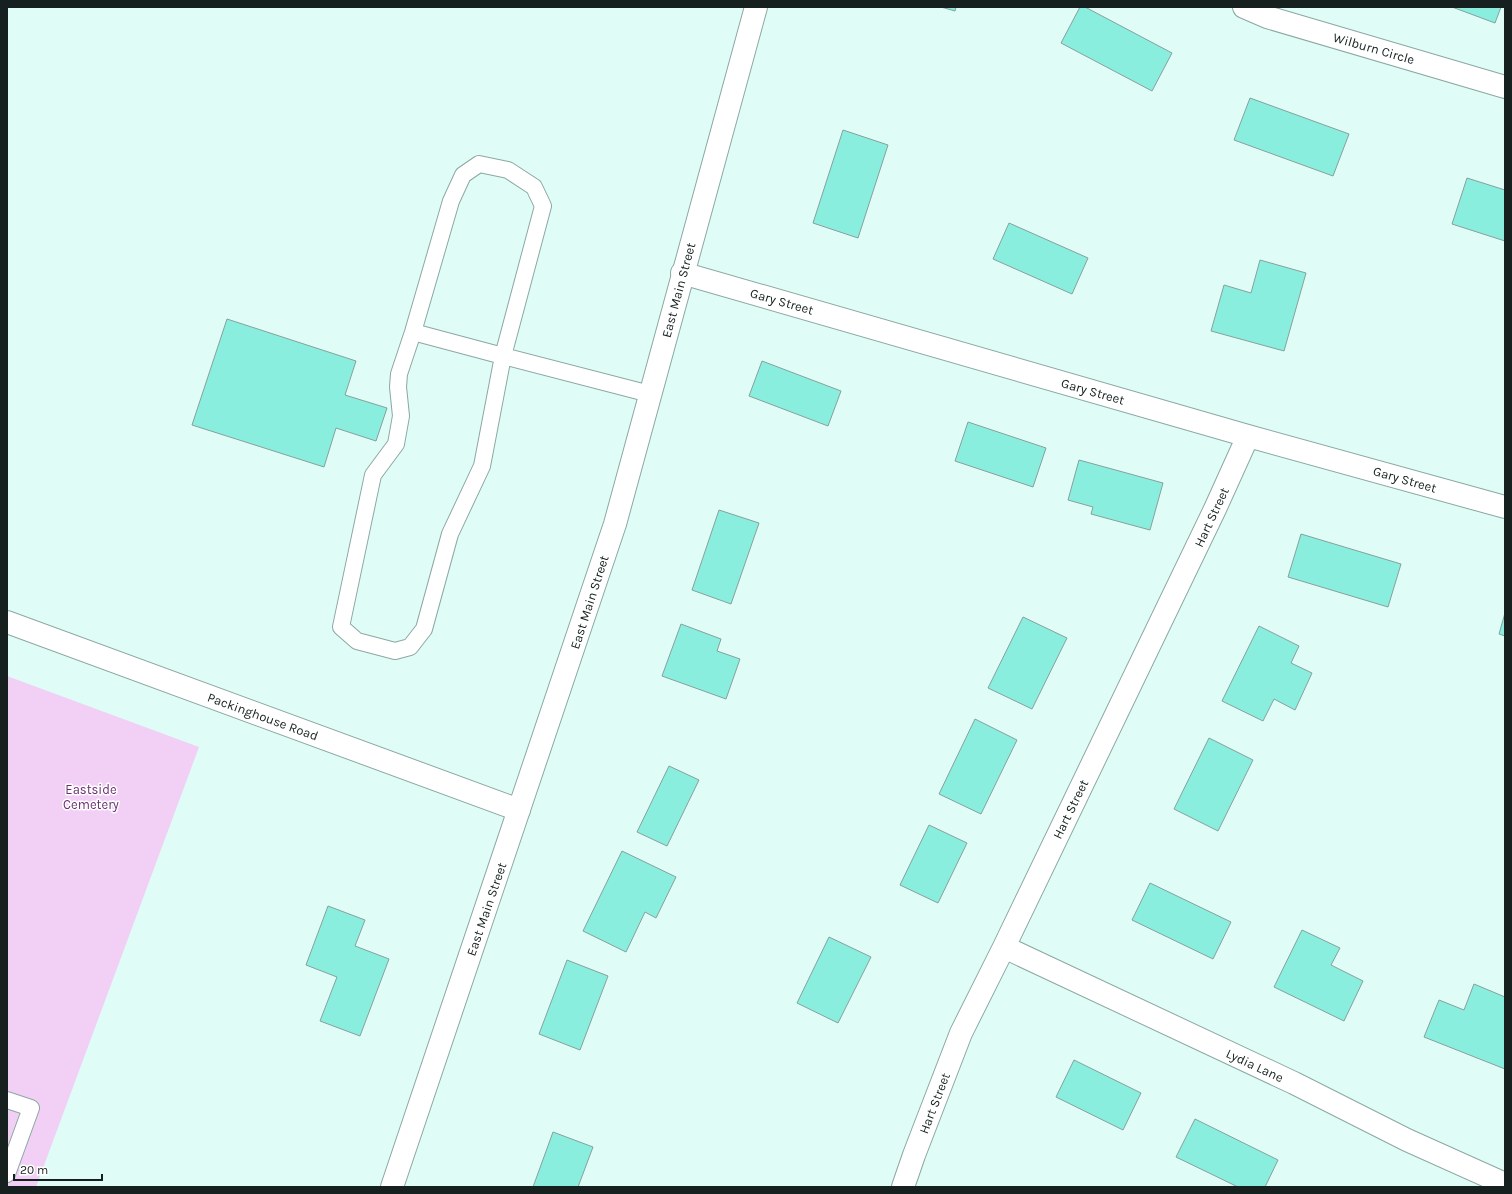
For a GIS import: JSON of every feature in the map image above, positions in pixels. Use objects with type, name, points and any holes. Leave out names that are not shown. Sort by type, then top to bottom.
[{"type":"street","name":"East Main Street","points":[[392,1187],[615,524],[682,273],[756,7]]},
{"type":"street","name":"Wilburn Circle","points":[[1244,7],[1267,18],[1505,87]]},
{"type":"street","name":"Gary Street","points":[[682,273],[1248,436],[1505,507]]},
{"type":"street","name":"Hart Street","points":[[903,1187],[961,1033],[1215,509],[1248,436]]},
{"type":"street","name":"Packinghouse Road","points":[[7,622],[519,810]]},
{"type":"street","name":"Lydia Lane","points":[[1004,947],[1294,1083],[1407,1140],[1505,1184]]},
{"type":"lane","points":[[479,164],[508,170],[534,187],[543,206],[503,356],[482,466],[450,534],[424,628],[410,646],[395,651],[357,641],[341,627],[373,475],[396,444],[401,416],[398,387],[399,374],[413,332],[451,201],[464,175],[479,164]]},
{"type":"lane","points":[[413,332],[650,394]]},
{"type":"lane","points":[[7,1100],[31,1108],[10,1156],[7,1174]]},
{"type":"green space","name":"Eastside Cemetery","points":[[7,676],[199,747],[36,1187],[7,1187]]},
{"type":"building","points":[[941,7],[956,7],[955,11]]},
{"type":"building","points":[[1080,7],[1085,7],[1172,53],[1152,91],[1061,43]]},
{"type":"building","points":[[1452,7],[1501,7],[1495,23]]},
{"type":"building","points":[[1250,98],[1349,134],[1333,176],[1234,140]]},
{"type":"building","points":[[843,130],[888,145],[858,238],[813,223]]},
{"type":"building","points":[[1467,178],[1505,190],[1505,241],[1452,224]]},
{"type":"building","points":[[1009,223],[1088,258],[1072,294],[993,259]]},
{"type":"building","points":[[1260,260],[1306,273],[1284,351],[1211,331],[1224,285],[1251,293]]},
{"type":"building","points":[[227,319],[356,361],[345,395],[387,408],[376,441],[336,428],[324,467],[192,425]]},
{"type":"building","points":[[762,361],[841,391],[828,426],[749,396]]},
{"type":"building","points":[[968,422],[1046,448],[1033,487],[955,461]]},
{"type":"building","points":[[1079,460],[1163,483],[1150,530],[1091,514],[1093,507],[1068,500]]},
{"type":"building","points":[[719,510],[759,523],[731,604],[692,590]]},
{"type":"building","points":[[1301,534],[1401,564],[1388,607],[1288,577]]},
{"type":"building","points":[[1505,613],[1505,636],[1499,634]]},
{"type":"building","points":[[1023,617],[1067,638],[1032,709],[988,688]]},
{"type":"building","points":[[681,624],[721,639],[717,651],[740,659],[726,699],[662,676]]},
{"type":"building","points":[[1259,626],[1299,646],[1291,663],[1312,673],[1295,710],[1274,699],[1263,721],[1222,701]]},
{"type":"building","points":[[975,719],[1017,740],[981,814],[939,794]]},
{"type":"building","points":[[1209,738],[1253,760],[1218,831],[1174,809]]},
{"type":"building","points":[[669,766],[699,780],[667,846],[637,832]]},
{"type":"building","points":[[929,825],[967,843],[938,903],[900,885]]},
{"type":"building","points":[[622,851],[676,877],[656,918],[645,912],[626,952],[583,931]]},
{"type":"building","points":[[1150,883],[1231,922],[1213,959],[1132,920]]},
{"type":"building","points":[[328,906],[365,920],[355,946],[389,959],[360,1036],[320,1021],[337,977],[306,965]]},
{"type":"building","points":[[1302,930],[1340,948],[1331,965],[1363,981],[1344,1021],[1274,987]]},
{"type":"building","points":[[829,937],[871,957],[838,1023],[797,1003]]},
{"type":"building","points":[[567,960],[608,976],[580,1050],[539,1034]]},
{"type":"building","points":[[1474,984],[1505,997],[1505,1069],[1424,1037],[1439,1000],[1464,1010]]},
{"type":"building","points":[[1074,1060],[1141,1093],[1123,1130],[1056,1097]]},
{"type":"building","points":[[1195,1119],[1278,1160],[1265,1187],[1238,1187],[1176,1157]]},
{"type":"building","points":[[553,1132],[593,1147],[578,1187],[533,1187]]}]
